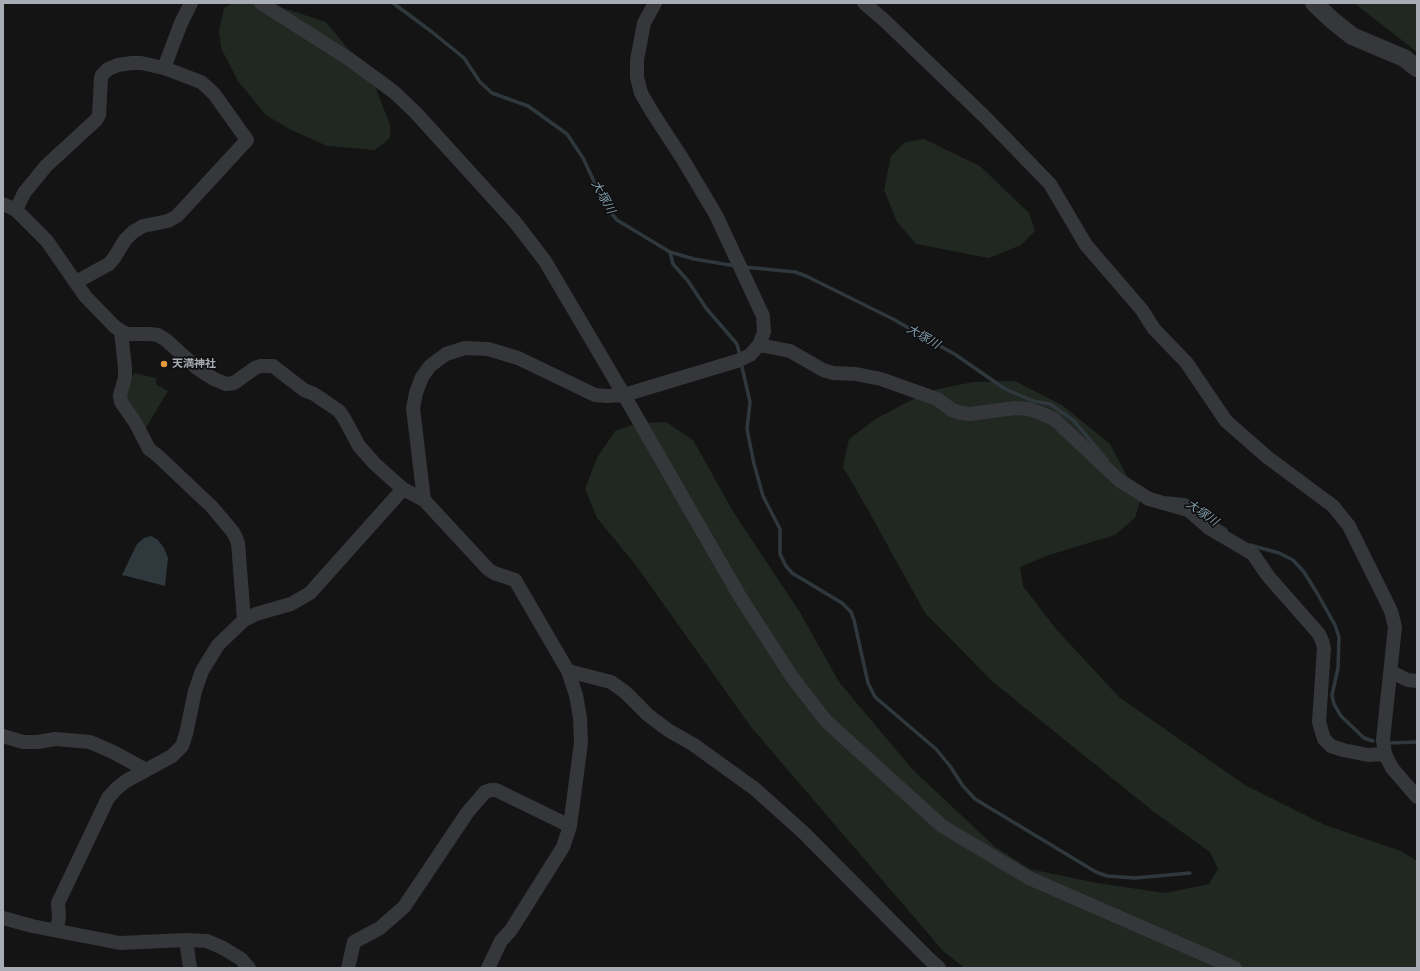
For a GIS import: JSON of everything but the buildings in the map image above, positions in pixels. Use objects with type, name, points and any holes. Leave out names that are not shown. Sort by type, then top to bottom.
[{"type":"street","points":[[164,68],[181,23],[191,3]]},
{"type":"street","points":[[261,3],[349,59],[394,92],[416,113],[515,222],[545,261],[739,595],[792,677],[826,721],[942,826],[1029,878],[1235,968]]},
{"type":"street","points":[[424,500],[413,408],[416,393],[422,377],[430,366],[446,354],[465,348],[488,349],[518,358],[595,394],[607,396],[624,395],[737,361],[750,355],[759,345],[764,332],[763,316],[740,266],[716,215],[641,93],[637,77],[637,60],[644,23],[655,3]]},
{"type":"street","points":[[864,3],[884,20],[986,118],[1050,184],[1086,245],[1142,310],[1154,329],[1186,362],[1226,421],[1267,457],[1333,506],[1348,526],[1391,611],[1396,627],[1383,740],[1385,754],[1392,768],[1417,796]]},
{"type":"street","points":[[1314,3],[1352,36],[1404,58],[1417,68]]},
{"type":"street","points":[[76,282],[109,264],[124,240],[133,232],[143,226],[168,221],[177,216],[246,140],[215,95],[201,82],[164,68],[141,63],[118,65],[104,72],[101,78],[99,115],[96,120],[46,166],[24,193],[9,207],[47,241],[85,296],[114,326],[126,334],[158,335],[197,368],[214,379],[226,384],[234,383],[255,368],[267,365],[273,366],[304,390],[314,394],[339,412],[344,418],[359,446],[375,464],[403,489],[424,500],[488,569],[494,573],[515,580],[568,671],[576,695],[580,718],[581,743],[570,826],[563,847],[511,930],[501,942],[488,968]]},
{"type":"street","points":[[121,331],[125,368],[125,378],[120,395],[121,402],[135,422],[149,449],[212,507],[233,532],[238,543],[244,620]]},
{"type":"street","points":[[759,345],[790,351],[823,370],[881,379],[937,399],[952,410],[961,413],[970,414],[1015,408],[1040,413],[1054,419],[1119,480],[1149,499],[1188,510],[1209,528],[1253,554],[1268,576],[1319,634],[1322,641],[1324,648],[1319,722],[1324,739],[1331,746],[1343,750],[1368,755],[1385,754]]},
{"type":"street","points":[[57,930],[59,917],[58,903],[108,798],[126,781],[172,756],[182,746],[195,690],[202,671],[218,645],[244,620],[256,614],[291,604],[310,593],[403,489]]},
{"type":"street","points":[[568,671],[610,682],[625,692],[648,715],[668,730],[694,745],[756,789],[804,833],[939,968]]},
{"type":"street","points":[[1390,672],[1408,680],[1417,680]]},
{"type":"street","points":[[3,736],[23,742],[38,742],[56,739],[90,742],[113,752],[146,770]]},
{"type":"street","points":[[348,968],[354,942],[380,928],[404,907],[467,813],[485,792],[496,790],[570,826]]},
{"type":"street","points":[[3,918],[32,926],[120,943],[186,940],[207,941],[223,948],[241,959],[249,968]]},
{"type":"street","points":[[186,940],[190,968]]},
{"type":"shaded area","points":[[233,3],[268,3],[326,22],[372,78],[390,125],[390,138],[375,150],[327,146],[291,130],[266,115],[238,81],[221,48],[219,31],[224,8]]},
{"type":"shaded area","points":[[1354,3],[1417,3],[1417,52]]},
{"type":"shaded area","points":[[924,139],[980,166],[1029,213],[1035,231],[1021,245],[989,258],[916,244],[897,222],[884,190],[891,156],[905,142]]},
{"type":"shaded area","points":[[134,373],[156,378],[156,384],[168,391],[144,431],[127,401],[126,395]]},
{"type":"shaded area","points":[[1015,381],[1062,405],[1110,444],[1140,501],[1135,518],[1115,535],[1049,555],[1020,567],[1023,586],[1056,629],[1119,697],[1245,785],[1325,825],[1401,851],[1417,861],[1417,968],[965,968],[944,952],[751,727],[635,564],[597,518],[585,489],[597,458],[615,431],[638,423],[666,422],[693,440],[734,513],[801,614],[839,682],[912,769],[994,846],[1030,869],[1097,883],[1165,893],[1209,884],[1218,869],[1210,852],[1154,812],[993,682],[925,613],[843,467],[849,439],[877,418],[929,391],[973,382]]},
{"type":"shaded area","points":[[151,536],[158,540],[164,548],[168,558],[165,586],[122,575],[137,544],[144,538]]},
{"type":"waterway","name":"大塚川","points":[[393,3],[464,58],[480,82],[492,93],[528,106],[567,134],[583,158],[606,207],[617,220],[670,252],[694,259],[736,266]]},
{"type":"waterway","points":[[670,252],[673,264],[688,281],[706,308],[737,344],[739,352]]},
{"type":"waterway","name":"大塚川","points":[[744,267],[795,272],[893,319],[956,355],[1005,389],[1033,401],[1050,404],[1073,420],[1107,460]]},
{"type":"waterway","points":[[742,367],[750,402],[747,429],[754,464],[763,496],[780,529],[780,554],[786,566],[792,573],[842,603],[851,612],[868,683],[875,697],[936,749],[950,766],[963,786],[975,799],[1096,872],[1107,876],[1135,878],[1190,873]]},
{"type":"waterway","name":"大塚川","points":[[1167,498],[1186,500],[1195,505],[1226,530]]},
{"type":"waterway","name":"大塚川","points":[[1250,545],[1279,553],[1293,560],[1304,572],[1335,625],[1339,637],[1338,668],[1332,695],[1334,704],[1341,716],[1364,738],[1373,741]]},
{"type":"waterway","name":"大塚川","points":[[1389,743],[1417,742]]},
{"type":"place","name":"天満神社","points":[[164,364]]}]
